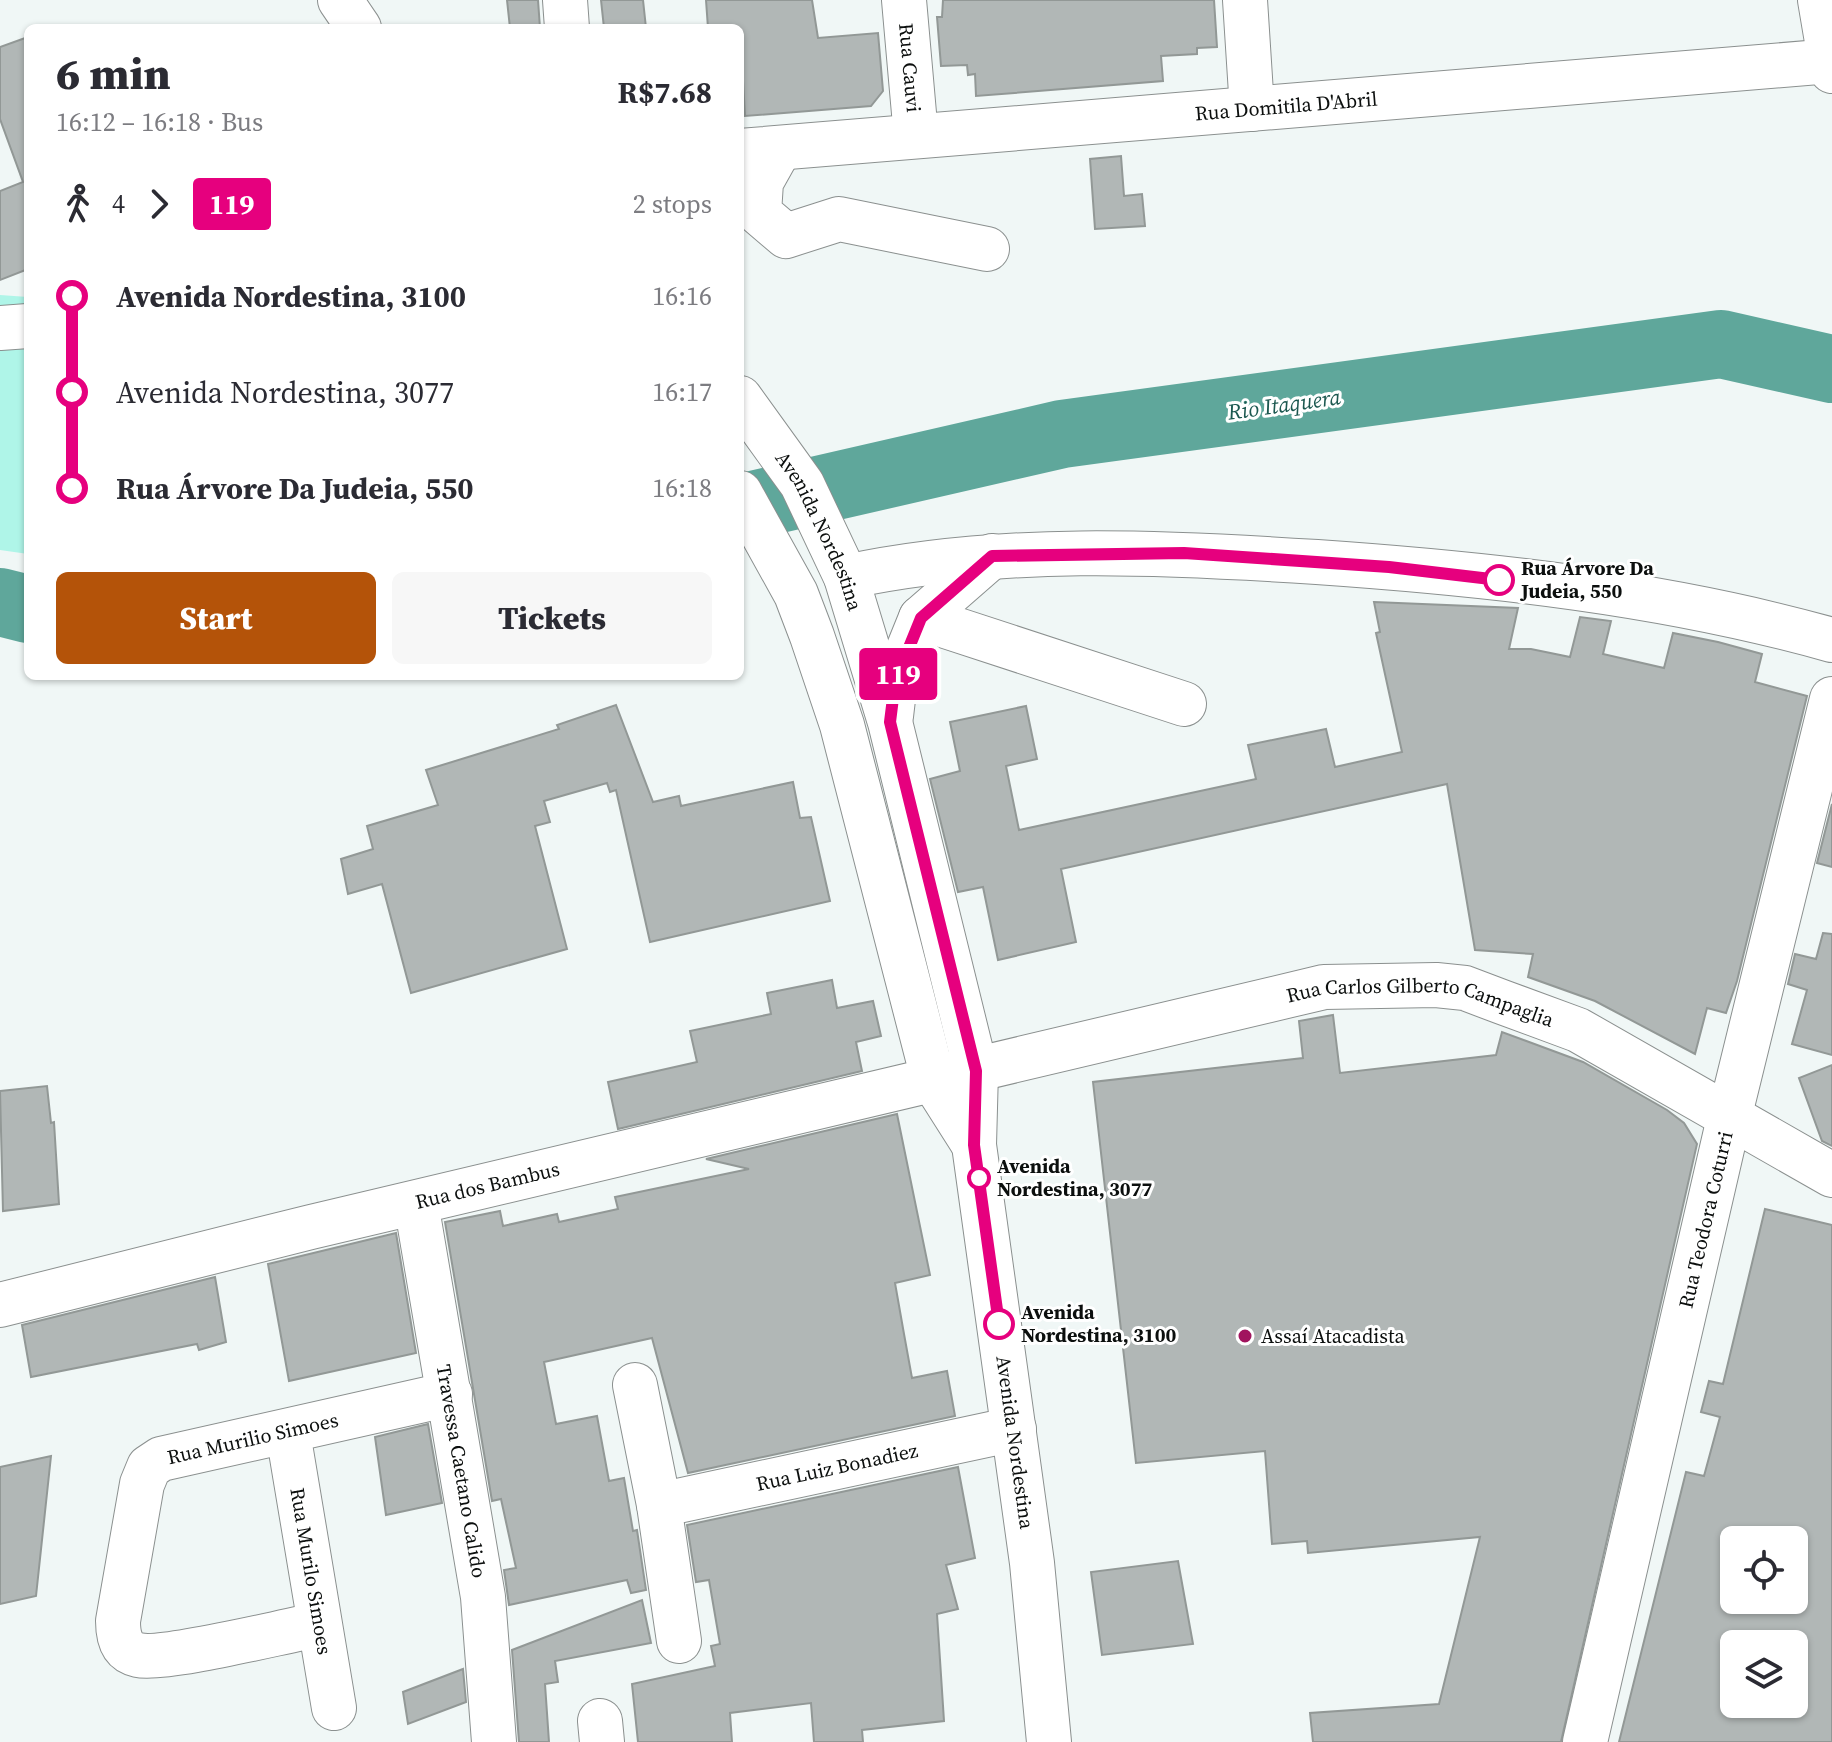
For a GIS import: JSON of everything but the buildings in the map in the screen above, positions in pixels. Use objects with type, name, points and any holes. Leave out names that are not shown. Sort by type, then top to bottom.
[{"type":"street","points":[[340,0],[356,24]]},
{"type":"street","points":[[565,0],[567,24]]},
{"type":"street","name":"Rua Cauvi","points":[[904,0],[916,136]]},
{"type":"street","points":[[1245,0],[1252,109]]},
{"type":"street","points":[[1820,0],[1831,64]]},
{"type":"street","name":"Rua Domitila D'Abril","points":[[760,150],[1831,64]]},
{"type":"street","points":[[760,150],[759,213],[786,236],[839,219],[987,249]]},
{"type":"street","points":[[0,328],[24,326]]},
{"type":"street","name":"Avenida Nordestina","points":[[744,403],[802,484],[846,577],[890,722],[976,1071],[974,1145],[1032,1563],[1049,1742]]},
{"type":"street","name":"Avenida Nordestina","points":[[744,500],[779,562],[812,636],[842,725],[934,1082],[974,1145]]},
{"type":"street","points":[[779,562],[846,577],[908,564],[992,556],[1184,553],[1389,567],[1660,600],[1751,617],[1832,640]]},
{"type":"street","points":[[890,722],[895,682],[921,618],[992,556]]},
{"type":"street","points":[[921,618],[1184,704]]},
{"type":"street","name":"Rua Teodora Coturri","points":[[1585,1742],[1730,1114],[1832,699]]},
{"type":"street","name":"Rua Carlos Gilberto Campaglia","points":[[976,1071],[1324,987],[1436,985],[1465,988],[1578,1030],[1730,1114],[1832,1175]]},
{"type":"street","name":"Rua dos Bambus","points":[[0,1305],[976,1071]]},
{"type":"street","name":"Travessa Caetano Calido","points":[[416,1203],[483,1597],[494,1742]]},
{"type":"street","points":[[635,1385],[659,1505],[679,1641]]},
{"type":"street","name":"Rua Murilio Simoes","points":[[318,1625],[168,1653],[139,1655],[126,1649],[118,1637],[138,1504],[149,1467],[161,1459],[288,1433],[450,1394]]},
{"type":"street","name":"Rua Luiz Bonadiez","points":[[659,1505],[1014,1429]]},
{"type":"street","name":"Rua Murilo Simoes","points":[[288,1433],[334,1708]]},
{"type":"green space","points":[[0,295],[24,297],[24,553],[0,550]]},
{"type":"waterway","name":"Rio Itaquera","points":[[744,507],[1062,434],[1721,344],[1832,369]]},
{"type":"waterway","name":"Rio Itaquera","points":[[0,602],[24,608]]},
{"type":"bus line","name":"119","points":[[999,1324],[974,1145],[976,1071],[890,722],[895,682],[921,618],[992,556],[1184,553],[1389,567],[1499,580]]},
{"type":"place","name":"Rua Árvore Da Judeia, 550","points":[[1499,580]]},
{"type":"place","name":"Avenida Nordestina, 3077","points":[[979,1178]]},
{"type":"place","name":"Avenida Nordestina, 3100","points":[[999,1324]]},
{"type":"place","name":"Assaí Atacadista","points":[[1245,1336]]}]
